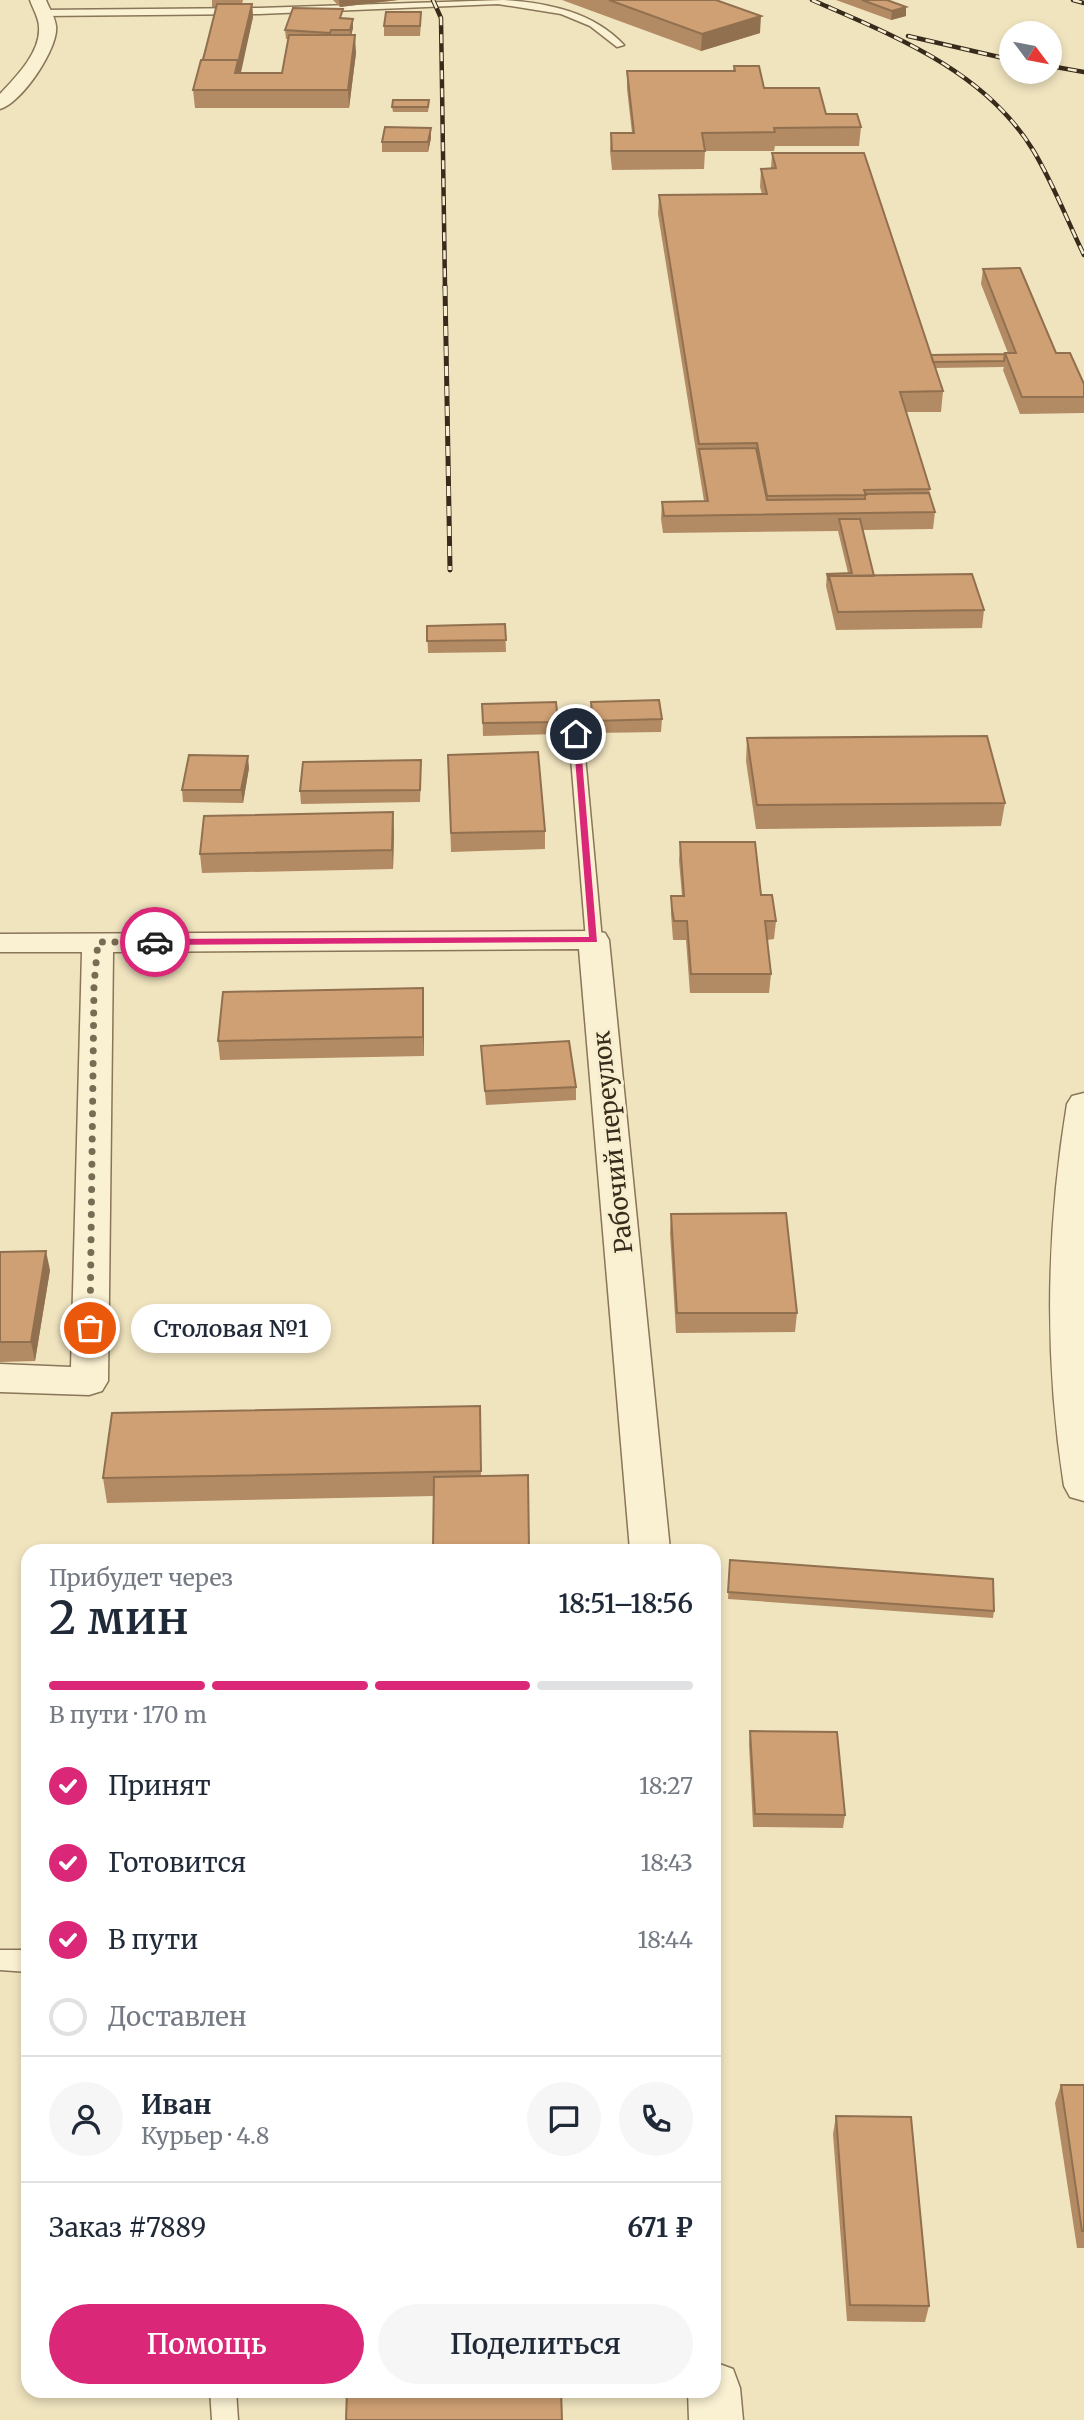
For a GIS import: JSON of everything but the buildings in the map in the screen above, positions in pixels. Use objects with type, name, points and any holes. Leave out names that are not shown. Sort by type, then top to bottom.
[{"type":"street","points":[[0,104],[33,68],[48,26],[40,6]]},
{"type":"street","points":[[2,951],[98,942],[594,940]]},
{"type":"street","name":"Рабочий переулок","points":[[594,940],[649,1544]]},
{"type":"street","points":[[0,1378],[89,1381],[94,985],[98,942]]},
{"type":"street","points":[[1084,1104],[1070,1198],[1067,1265],[1072,1399],[1084,1486]]},
{"type":"street","points":[[715,2398],[716,2420]]},
{"type":"lane","points":[[40,6],[260,11],[522,4],[557,8],[577,15],[607,33],[620,45]]},
{"type":"lane","name":"Рабочий переулок","points":[[576,734],[594,940]]},
{"type":"lane","points":[[0,1961],[21,1961]]},
{"type":"lane","points":[[224,2398],[225,2420]]},
{"type":"railway","points":[[433,0],[441,18],[445,288]]},
{"type":"railway","points":[[812,0],[935,58],[989,98],[1013,122],[1033,150],[1084,255]]},
{"type":"railway","points":[[1073,0],[1084,3]]},
{"type":"railway","points":[[908,36],[999,57]]},
{"type":"railway","points":[[1062,68],[1084,72]]},
{"type":"railway","points":[[445,286],[450,570]]},
{"type":"way so far","points":[[90,1328],[94,985],[98,942],[155,942]]},
{"type":"place","name":"Столовая №1","points":[[90,1328]]},
{"type":"route","points":[[155,942],[594,940],[576,734]]}]
